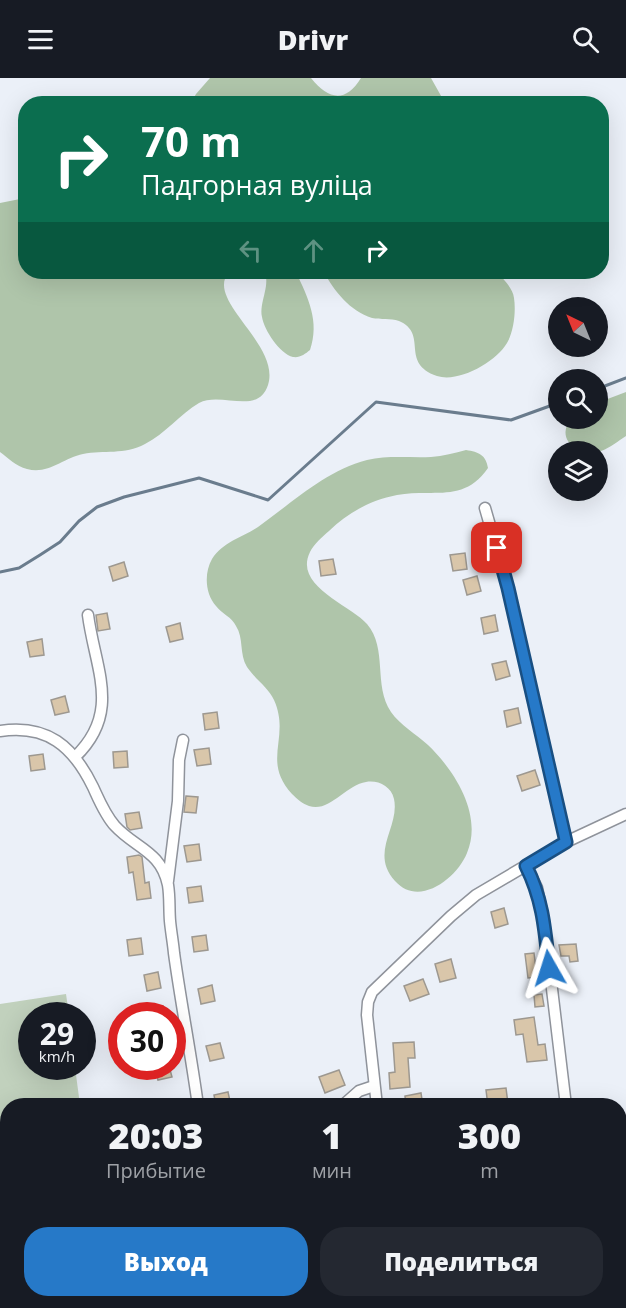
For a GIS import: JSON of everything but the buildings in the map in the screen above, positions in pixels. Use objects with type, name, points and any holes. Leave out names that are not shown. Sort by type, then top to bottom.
[{"type":"street","points":[[485,508],[508,588],[566,842]]},
{"type":"street","points":[[75,757],[92,737],[98,724],[103,702],[88,615]]},
{"type":"street","points":[[0,731],[24,729],[49,736],[75,757],[115,826],[154,857],[161,866],[168,885]]},
{"type":"street","points":[[183,740],[179,760],[178,801],[168,885],[170,924],[197,1098]]},
{"type":"street","points":[[376,1098],[367,1015],[372,992],[451,916],[494,882],[566,842],[626,814]]},
{"type":"street","points":[[526,866],[537,888],[541,903],[565,1098]]},
{"type":"street","points":[[351,1098],[359,1091],[374,1086]]},
{"type":"green space","points":[[210,78],[311,78],[324,91],[336,96],[195,96]]},
{"type":"green space","points":[[361,78],[431,78],[441,96],[336,96],[349,92]]},
{"type":"green space","points":[[18,199],[18,279],[226,279],[224,283],[226,296],[264,354],[269,370],[268,385],[263,394],[248,401],[218,399],[199,403],[159,435],[137,447],[122,451],[83,454],[42,470],[23,468],[12,462],[0,452],[0,203]]},
{"type":"green space","points":[[266,279],[299,279],[308,300],[314,329],[310,350],[298,357],[288,355],[273,341],[263,322],[261,311]]},
{"type":"green space","points":[[328,279],[503,279],[512,291],[515,303],[513,327],[502,350],[486,364],[466,374],[437,376],[419,364],[412,333],[408,327],[399,321],[364,315],[350,305]]},
{"type":"green space","points":[[626,392],[626,436],[608,448],[608,441],[568,441],[567,429],[608,429],[608,399]]},
{"type":"green space","points":[[466,450],[478,453],[486,460],[488,468],[478,479],[458,491],[397,495],[360,508],[336,524],[318,541],[310,552],[307,564],[309,575],[316,585],[367,624],[377,644],[383,690],[391,712],[428,745],[448,768],[464,794],[469,809],[471,839],[462,862],[446,880],[426,891],[415,892],[405,889],[395,881],[385,860],[385,850],[395,809],[394,799],[387,787],[379,783],[366,782],[351,788],[324,806],[316,807],[300,801],[283,782],[278,770],[280,726],[274,700],[247,667],[238,631],[232,620],[212,601],[207,577],[212,559],[222,548],[258,527],[310,488],[337,472],[375,458],[431,457]]},
{"type":"green space","points":[[66,994],[67,1002],[18,1002],[18,1080],[77,1080],[79,1098],[0,1098],[0,1004]]},
{"type":"waterway","points":[[608,385],[626,378]]},
{"type":"waterway","points":[[0,572],[19,568],[60,542],[79,521],[97,507],[124,497],[199,478],[268,500],[376,402],[511,420],[548,407]]},
{"type":"route","points":[[497,548],[566,842],[526,866],[537,888],[541,903],[549,968]]}]
